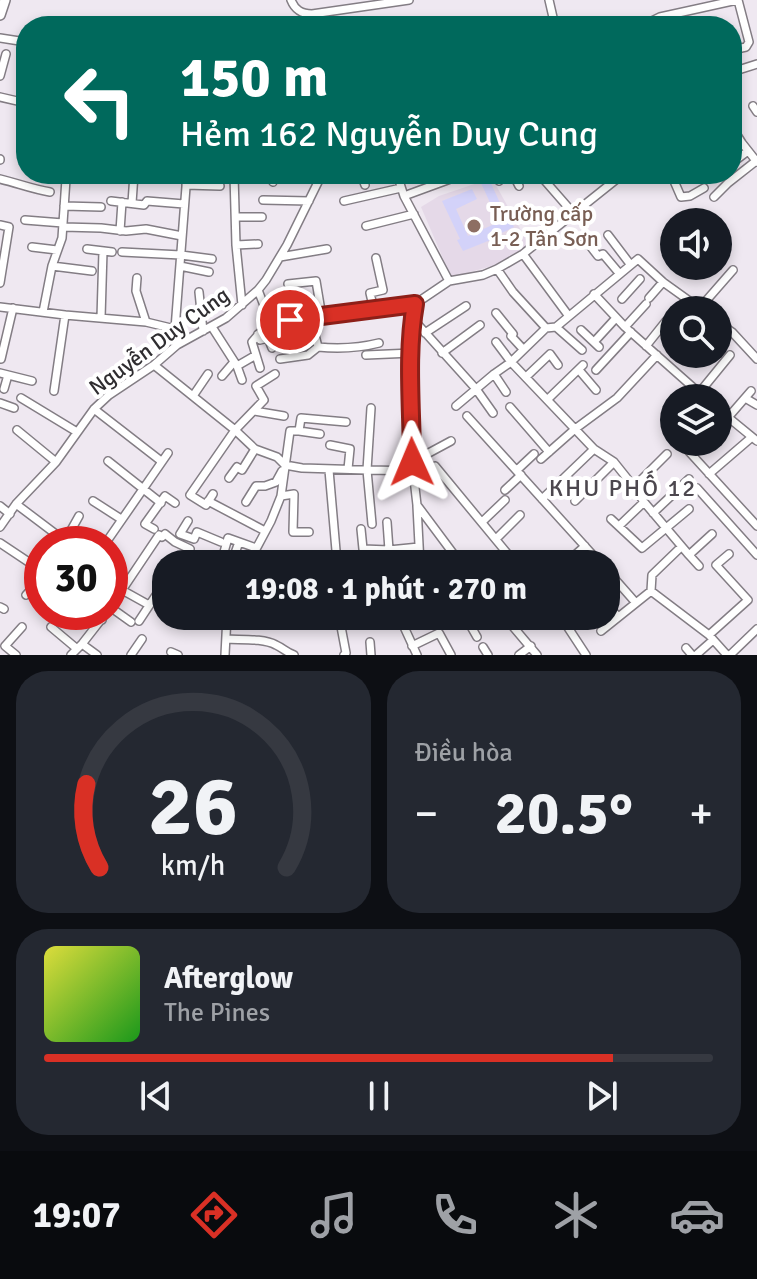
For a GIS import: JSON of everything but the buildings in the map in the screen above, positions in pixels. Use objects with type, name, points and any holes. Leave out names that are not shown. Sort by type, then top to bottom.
[{"type":"main road","points":[[0,15],[5,0]]},
{"type":"street","points":[[291,0],[295,8],[305,14],[356,4],[409,0]]},
{"type":"street","points":[[665,16],[738,0],[749,42],[742,48]]},
{"type":"street","points":[[0,76],[6,54]]},
{"type":"street","points":[[742,142],[757,161]]},
{"type":"street","points":[[742,156],[748,151]]},
{"type":"street","points":[[23,184],[29,189],[50,192]]},
{"type":"street","points":[[43,312],[52,266],[62,238],[66,184]]},
{"type":"street","points":[[132,203],[133,184]]},
{"type":"street","points":[[235,184],[242,305]]},
{"type":"street","name":"Nguyễn Duy Cung","points":[[1,525],[16,504],[56,462],[94,409],[109,395],[154,365],[177,345],[212,327],[258,290],[280,257],[317,184]]},
{"type":"street","points":[[400,184],[449,281]]},
{"type":"street","points":[[344,201],[403,192],[430,184]]},
{"type":"street","points":[[548,184],[574,214]]},
{"type":"street","points":[[260,368],[252,342],[270,321],[311,319],[415,304],[449,281],[483,275],[523,254],[610,184]]},
{"type":"street","points":[[675,184],[681,197],[704,188]]},
{"type":"street","points":[[714,197],[727,184]]},
{"type":"street","points":[[177,345],[175,329],[186,185],[220,186]]},
{"type":"street","points":[[263,200],[309,201]]},
{"type":"street","points":[[111,201],[144,205],[147,201],[184,204]]},
{"type":"street","points":[[120,231],[122,202]]},
{"type":"street","points":[[64,206],[101,207]]},
{"type":"street","points":[[366,226],[414,214]]},
{"type":"street","points":[[109,217],[121,218]]},
{"type":"street","points":[[237,217],[262,217]]},
{"type":"street","points":[[25,220],[120,231],[146,229],[182,236]]},
{"type":"street","points":[[0,225],[9,227],[0,283]]},
{"type":"street","points":[[608,235],[630,264]]},
{"type":"street","points":[[584,238],[598,256],[603,254],[632,288]]},
{"type":"street","points":[[236,245],[258,244]]},
{"type":"street","points":[[32,247],[57,250]]},
{"type":"street","points":[[87,249],[212,259]]},
{"type":"street","points":[[280,257],[327,249]]},
{"type":"street","points":[[101,318],[103,251]]},
{"type":"street","points":[[523,254],[568,315]]},
{"type":"street","points":[[374,310],[370,293],[383,290],[376,258]]},
{"type":"street","points":[[456,406],[511,362],[546,328],[556,327],[638,259],[682,296]]},
{"type":"street","points":[[52,266],[92,271]]},
{"type":"street","points":[[180,266],[209,272]]},
{"type":"street","points":[[497,269],[546,328]]},
{"type":"street","points":[[711,296],[733,270]]},
{"type":"street","points":[[137,278],[136,291],[146,322]]},
{"type":"street","points":[[622,299],[640,279]]},
{"type":"street","points":[[288,284],[316,281],[322,317]]},
{"type":"street","points":[[596,370],[663,282]]},
{"type":"street","points":[[258,290],[270,321]]},
{"type":"street","points":[[199,292],[203,331]]},
{"type":"street","points":[[594,294],[690,384]]},
{"type":"street","points":[[415,304],[412,466],[419,550]]},
{"type":"street","points":[[425,333],[466,306]]},
{"type":"street","points":[[0,307],[146,322],[175,329]]},
{"type":"street","points":[[1,359],[13,308]]},
{"type":"street","points":[[496,313],[523,349]]},
{"type":"street","points":[[54,391],[65,315]]},
{"type":"street","points":[[581,330],[597,344],[616,318]]},
{"type":"street","points":[[311,319],[318,347]]},
{"type":"street","points":[[413,319],[476,389],[493,413]]},
{"type":"street","points":[[442,353],[480,325]]},
{"type":"street","points":[[212,327],[242,380]]},
{"type":"street","points":[[556,327],[582,350]]},
{"type":"street","points":[[646,346],[660,328]]},
{"type":"street","points":[[732,332],[757,359]]},
{"type":"street","points":[[258,334],[260,340],[268,338],[272,348]]},
{"type":"street","points":[[496,342],[511,362],[594,449],[614,462],[699,566]]},
{"type":"street","points":[[280,359],[308,355],[318,347],[333,349],[379,343]]},
{"type":"street","points":[[366,355],[412,353]]},
{"type":"street","points":[[526,377],[550,354],[558,365]]},
{"type":"street","points":[[222,376],[235,364],[256,355]]},
{"type":"street","points":[[505,490],[519,472],[537,457],[549,452],[617,398],[657,355]]},
{"type":"street","points":[[154,365],[255,449],[277,457],[285,465],[329,470],[412,466],[451,441]]},
{"type":"street","points":[[548,399],[581,368],[596,390]]},
{"type":"street","points":[[4,389],[4,374],[32,381]]},
{"type":"street","points":[[193,396],[208,374]]},
{"type":"street","points":[[265,531],[211,497],[206,505],[190,495],[235,430],[264,400],[256,386],[275,374]]},
{"type":"street","points":[[494,374],[506,392]]},
{"type":"street","points":[[732,415],[748,395],[757,405]]},
{"type":"street","points":[[21,398],[77,432]]},
{"type":"street","points":[[0,403],[14,408]]},
{"type":"street","points":[[510,407],[549,452]]},
{"type":"street","points":[[371,408],[367,470],[372,524]]},
{"type":"street","points":[[94,409],[161,461]]},
{"type":"street","points":[[254,411],[284,416]]},
{"type":"street","points":[[467,416],[589,550]]},
{"type":"street","points":[[225,550],[228,538],[256,548],[281,496],[285,465],[301,418],[346,422]]},
{"type":"street","points":[[709,474],[754,439],[732,421]]},
{"type":"street","points":[[17,430],[56,462]]},
{"type":"street","points":[[295,431],[320,434]]},
{"type":"street","points":[[330,445],[350,449],[348,469]]},
{"type":"street","points":[[229,478],[237,467],[242,470],[255,449]]},
{"type":"street","points":[[542,499],[594,449]]},
{"type":"street","points":[[117,526],[168,453]]},
{"type":"street","points":[[634,487],[665,456]]},
{"type":"street","points":[[693,456],[757,526]]},
{"type":"street","points":[[108,461],[161,503]]},
{"type":"street","points":[[575,501],[614,462]]},
{"type":"street","points":[[246,502],[256,486],[276,482],[285,465]]},
{"type":"street","points":[[412,466],[423,471],[435,466],[505,550]]},
{"type":"street","points":[[329,470],[336,550]]},
{"type":"street","points":[[653,513],[689,479]]},
{"type":"street","points":[[575,486],[582,494]]},
{"type":"street","points":[[697,488],[757,555]]},
{"type":"street","points":[[281,496],[294,494],[293,532],[309,532]]},
{"type":"street","points":[[175,503],[165,496],[145,524],[162,537],[165,534],[189,550]]},
{"type":"street","points":[[482,522],[505,500]]},
{"type":"street","points":[[93,501],[121,519]]},
{"type":"street","points":[[619,526],[644,502]]},
{"type":"street","points":[[16,504],[65,541],[79,516]]},
{"type":"street","points":[[417,505],[451,550]]},
{"type":"street","points":[[0,506],[10,514]]},
{"type":"street","points":[[611,519],[642,548],[689,509]]},
{"type":"street","points":[[496,539],[520,515]]},
{"type":"street","points":[[175,542],[188,521]]},
{"type":"street","points":[[387,522],[389,550],[419,547]]},
{"type":"street","points":[[361,529],[363,549],[379,550]]},
{"type":"street","points":[[128,580],[156,532]]},
{"type":"street","points":[[180,534],[194,539],[197,532],[221,542]]},
{"type":"street","points":[[689,555],[712,534]]},
{"type":"street","points":[[236,550],[239,542]]},
{"type":"street","points":[[0,543],[24,559]]},
{"type":"street","points":[[580,550],[585,546]]},
{"type":"street","points":[[620,615],[651,591],[652,575],[681,547]]},
{"type":"street","points":[[692,653],[748,600],[716,565],[729,554]]},
{"type":"street","points":[[620,585],[636,603]]},
{"type":"street","points":[[651,591],[711,637],[727,655],[757,629]]},
{"type":"street","points":[[128,593],[149,605]]},
{"type":"street","points":[[128,618],[135,621],[152,601]]},
{"type":"street","points":[[16,655],[5,646],[22,627]]},
{"type":"street","points":[[54,630],[76,649],[97,655]]},
{"type":"street","points":[[76,649],[93,630]]},
{"type":"street","points":[[225,655],[226,630]]},
{"type":"street","points":[[342,630],[344,655]]},
{"type":"street","points":[[405,630],[417,655]]},
{"type":"street","points":[[473,630],[477,637]]},
{"type":"street","points":[[517,630],[537,655]]},
{"type":"street","points":[[569,630],[585,655]]},
{"type":"street","points":[[412,646],[439,633],[451,655]]},
{"type":"street","points":[[131,655],[142,639]]},
{"type":"street","points":[[226,639],[265,642],[294,655]]},
{"type":"street","points":[[370,642],[371,655]]},
{"type":"street","points":[[519,655],[531,646]]},
{"type":"street","points":[[483,647],[488,655]]},
{"type":"shaded area","name":"Trường cấp 1-2 Tân Sơn","points":[[474,184],[495,184],[529,245],[496,265],[451,277],[421,207],[439,196]]},
{"type":"place","name":"Trường cấp 1-2 Tân Sơn","points":[[474,226]]},
{"type":"district","name":"KHU PHỐ 12","points":[[623,488]]},
{"type":"route","points":[[290,320],[415,304],[412,462]]}]
